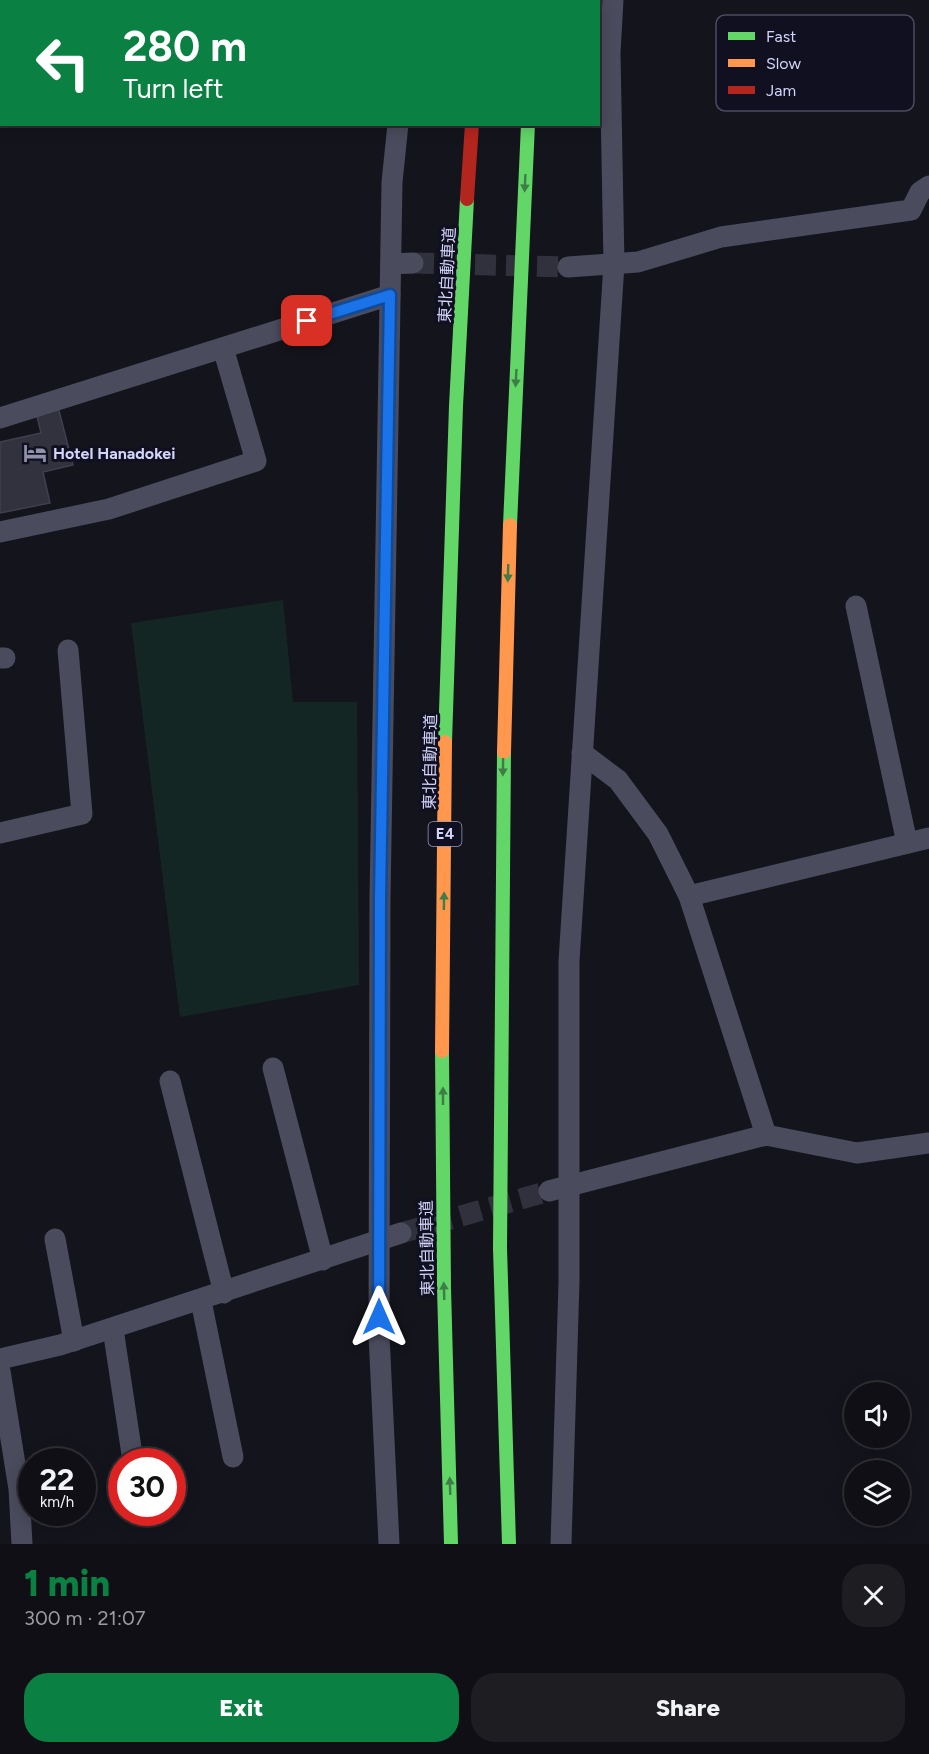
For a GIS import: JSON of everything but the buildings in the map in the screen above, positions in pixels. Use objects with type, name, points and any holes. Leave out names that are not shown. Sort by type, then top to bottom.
[{"type":"highway","name":"東北自動車道","points":[[452,1544],[443,1253],[443,943],[450,603],[472,126]]},
{"type":"highway","points":[[509,1544],[500,1248],[500,959],[506,612],[528,126]]},
{"type":"street","points":[[561,1544],[569,1281],[559,1188],[569,961],[614,264],[610,53],[613,0]]},
{"type":"street","points":[[388,1544],[379,1335],[380,899],[390,295],[393,182],[398,126]]},
{"type":"street","points":[[568,267],[638,262],[721,237],[911,210],[920,192],[929,186]]},
{"type":"street","points":[[391,264],[413,264]]},
{"type":"street","points":[[0,418],[390,295]]},
{"type":"street","points":[[0,532],[109,509],[256,461],[224,348]]},
{"type":"street","points":[[856,606],[907,843]]},
{"type":"street","points":[[0,832],[82,814],[68,650]]},
{"type":"street","points":[[582,753],[618,780],[658,834],[689,896],[766,1135]]},
{"type":"street","points":[[689,896],[929,838]]},
{"type":"street","points":[[273,1068],[323,1260]]},
{"type":"street","points":[[170,1081],[224,1293]]},
{"type":"street","points":[[559,1188],[766,1135],[857,1153],[929,1143]]},
{"type":"street","points":[[0,1359],[113,1329],[401,1233]]},
{"type":"street","points":[[55,1239],[74,1341]]},
{"type":"street","points":[[201,1301],[232,1457]]},
{"type":"street","points":[[113,1329],[131,1448]]},
{"type":"street","points":[[0,1371],[19,1490],[22,1544]]},
{"type":"green space","points":[[283,600],[293,702],[357,702],[359,985],[180,1017],[131,623]]},
{"type":"tunnel","points":[[413,263],[568,267]]},
{"type":"tunnel","points":[[401,1233],[549,1191]]},
{"type":"traffic: fast","points":[[510,525],[528,126]]},
{"type":"traffic: fast","points":[[445,742],[456,406],[467,199]]},
{"type":"traffic: fast","points":[[504,752],[500,1248],[509,1544]]},
{"type":"traffic: fast","points":[[442,1051],[444,1288],[451,1544]]},
{"type":"traffic: slow","points":[[504,752],[510,525]]},
{"type":"traffic: slow","points":[[442,1051],[445,742]]},
{"type":"traffic: jam","points":[[467,199],[472,126]]},
{"type":"place","name":"Hotel Hanadokei","points":[[35,453]]},
{"type":"route","points":[[307,321],[390,295],[384,772],[380,899],[382,936],[379,1317]]}]
